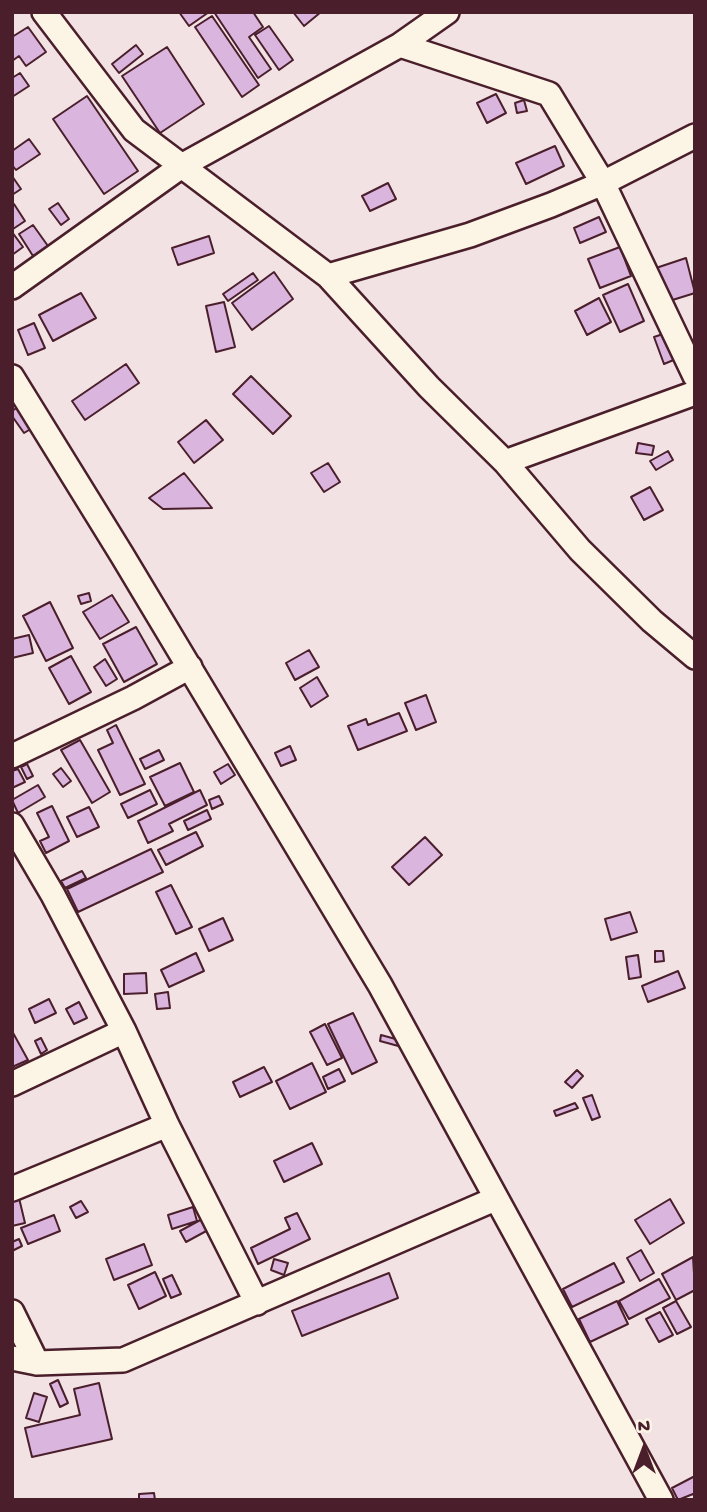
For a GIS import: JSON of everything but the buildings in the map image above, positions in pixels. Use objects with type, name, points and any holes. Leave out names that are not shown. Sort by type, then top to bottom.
[{"type":"street","points":[[44,12],[134,130],[328,276],[429,387],[505,462],[580,551],[652,621],[695,657]]},
{"type":"street","points":[[12,287],[183,165],[400,45],[447,12]]},
{"type":"street","points":[[400,45],[549,94],[603,183],[695,376]]},
{"type":"street","points":[[328,276],[470,236],[603,183],[695,136]]},
{"type":"street","points":[[12,377],[190,667],[380,985],[661,1500]]},
{"type":"street","points":[[505,462],[695,393]]},
{"type":"street","points":[[12,756],[133,698],[190,667]]},
{"type":"street","points":[[12,825],[53,895],[124,1031],[167,1125],[257,1303]]},
{"type":"street","points":[[12,1084],[124,1031]]},
{"type":"street","points":[[12,1189],[167,1125]]},
{"type":"street","points":[[12,1358],[37,1363],[123,1360],[495,1199]]},
{"type":"street","points":[[12,1312],[37,1363]]}]
